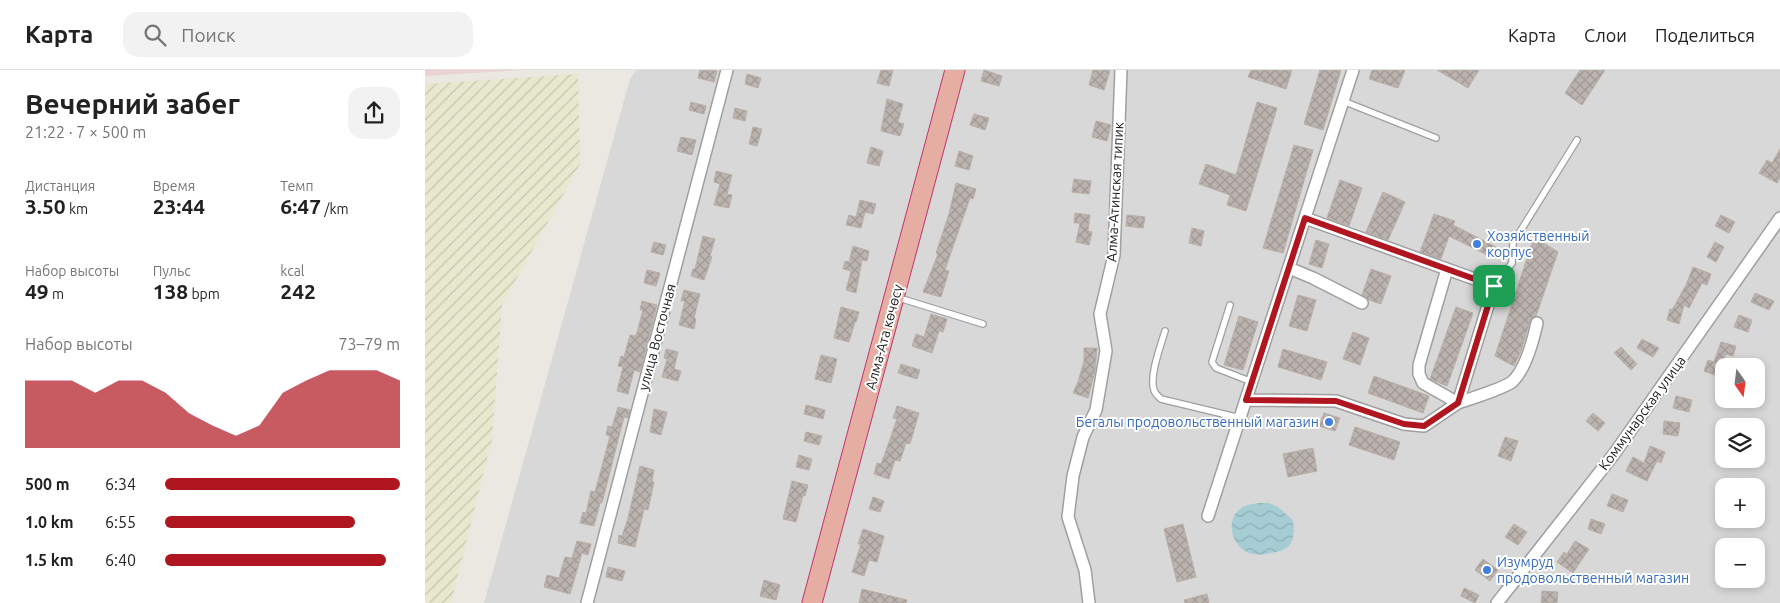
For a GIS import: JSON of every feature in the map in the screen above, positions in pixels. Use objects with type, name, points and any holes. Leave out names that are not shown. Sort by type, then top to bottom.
[{"type":"highway","name":"Алма-Ата көчөсү","points":[[812,603],[955,70]]},
{"type":"street","name":"улица Восточная","points":[[587,603],[727,70]]},
{"type":"street","name":"Алма-Атинская типик","points":[[1089,603],[1085,570],[1068,517],[1073,476],[1083,437],[1096,410],[1106,351],[1100,314],[1114,255],[1121,70]]},
{"type":"street","points":[[1208,516],[1353,70]]},
{"type":"street","points":[[1305,218],[1494,286],[1458,403]]},
{"type":"street","name":"Коммунарская улица","points":[[1497,603],[1614,454],[1780,218]]},
{"type":"street","points":[[1289,268],[1362,303]]},
{"type":"street","points":[[1447,269],[1419,364],[1419,374],[1423,383],[1458,403]]},
{"type":"street","points":[[1246,400],[1336,401],[1404,424],[1424,426],[1458,403],[1513,382],[1528,356],[1537,323]]},
{"type":"lane","points":[[1343,101],[1436,138]]},
{"type":"lane","points":[[1494,286],[1512,264],[1513,243],[1577,140]]},
{"type":"lane","points":[[895,297],[983,324]]},
{"type":"lane","points":[[1229,305],[1212,362],[1216,368],[1251,382]]},
{"type":"lane","points":[[1165,331],[1154,373],[1154,392],[1161,399],[1240,418]]},
{"type":"shaded area","points":[[425,70],[522,70],[425,76]]},
{"type":"shaded area","points":[[636,70],[1780,70],[1780,603],[484,603],[630,79]]},
{"type":"green space","points":[[578,74],[580,164],[502,305],[492,439],[451,603],[425,603],[425,84]]},
{"type":"water","points":[[1258,503],[1269,503],[1278,507],[1293,520],[1294,531],[1290,545],[1276,552],[1259,555],[1246,552],[1236,542],[1233,535],[1232,521],[1240,509]]},
{"type":"building","points":[[700,70],[717,71],[714,82],[698,78]]},
{"type":"building","points":[[881,70],[893,70],[889,86],[877,83]]},
{"type":"building","points":[[984,70],[1002,76],[999,86],[981,81]]},
{"type":"building","points":[[1093,70],[1110,70],[1104,90],[1089,85]]},
{"type":"building","points":[[1251,70],[1292,70],[1286,89],[1248,77]]},
{"type":"building","points":[[1320,70],[1341,70],[1323,130],[1304,124]]},
{"type":"building","points":[[1372,70],[1405,70],[1398,88],[1369,79]]},
{"type":"building","points":[[1437,70],[1479,70],[1468,88]]},
{"type":"building","points":[[1580,70],[1605,70],[1582,105],[1565,93]]},
{"type":"building","points":[[747,74],[761,78],[758,88],[745,84]]},
{"type":"building","points":[[887,99],[903,104],[898,122],[904,124],[900,136],[881,131]]},
{"type":"building","points":[[691,102],[706,106],[704,114],[689,110]]},
{"type":"building","points":[[1257,102],[1277,108],[1246,211],[1227,205],[1230,195],[1199,184],[1206,164],[1236,175]]},
{"type":"building","points":[[735,108],[747,111],[745,121],[733,118]]},
{"type":"building","points":[[974,114],[989,118],[985,130],[970,125]]},
{"type":"building","points":[[1096,121],[1111,125],[1107,141],[1092,137]]},
{"type":"building","points":[[753,127],[762,129],[757,146],[749,144]]},
{"type":"building","points":[[681,137],[696,140],[692,155],[677,151]]},
{"type":"building","points":[[1294,145],[1313,150],[1283,253],[1263,248]]},
{"type":"building","points":[[871,147],[883,151],[879,166],[867,163]]},
{"type":"building","points":[[1780,149],[1780,178],[1777,183],[1759,173],[1767,160],[1772,163]]},
{"type":"building","points":[[959,151],[973,156],[969,170],[955,166]]},
{"type":"building","points":[[716,171],[732,175],[727,194],[732,195],[729,208],[714,205],[720,184],[714,182]]},
{"type":"building","points":[[1074,179],[1091,181],[1089,194],[1072,192]]},
{"type":"building","points":[[1340,180],[1362,188],[1349,226],[1327,218]]},
{"type":"building","points":[[956,183],[976,189],[973,199],[970,198],[945,270],[949,271],[941,297],[923,292],[938,254],[936,253],[949,214]]},
{"type":"building","points":[[1383,192],[1405,202],[1388,240],[1366,232]]},
{"type":"building","points":[[860,200],[876,204],[873,214],[865,212],[861,228],[846,225],[849,215],[856,217]]},
{"type":"building","points":[[1075,213],[1090,215],[1088,231],[1092,232],[1089,245],[1076,242],[1080,223],[1074,223]]},
{"type":"building","points":[[1434,214],[1455,221],[1453,225],[1500,249],[1495,259],[1449,236],[1441,259],[1420,252]]},
{"type":"building","points":[[1127,215],[1145,217],[1143,228],[1126,226]]},
{"type":"building","points":[[1721,215],[1735,222],[1729,233],[1715,226]]},
{"type":"building","points":[[1192,228],[1204,231],[1201,246],[1189,243]]},
{"type":"building","points":[[703,236],[715,239],[710,256],[712,257],[704,280],[691,276],[693,269],[695,269]]},
{"type":"building","points":[[1534,237],[1558,252],[1536,316],[1530,321],[1521,351],[1514,366],[1495,356]]},
{"type":"building","points":[[1316,240],[1329,244],[1322,268],[1309,264]]},
{"type":"building","points":[[654,242],[666,245],[663,255],[651,252]]},
{"type":"building","points":[[1715,242],[1724,247],[1716,262],[1707,257]]},
{"type":"building","points":[[853,246],[869,251],[867,261],[862,260],[856,293],[846,290],[851,271],[843,269],[845,261],[849,262]]},
{"type":"building","points":[[1693,267],[1711,274],[1707,285],[1702,283],[1689,308],[1684,305],[1679,324],[1667,320],[1670,309],[1672,310],[1686,285]]},
{"type":"building","points":[[1371,269],[1391,276],[1381,304],[1369,300],[1362,295]]},
{"type":"building","points":[[647,270],[660,273],[656,286],[644,283]]},
{"type":"building","points":[[684,290],[700,294],[694,318],[696,319],[694,329],[679,325],[685,301],[681,301]]},
{"type":"building","points":[[1755,293],[1774,301],[1769,310],[1751,302]]},
{"type":"building","points":[[1298,295],[1316,300],[1307,331],[1289,326]]},
{"type":"building","points":[[642,301],[657,305],[640,372],[634,370],[628,394],[617,391],[623,367],[618,366],[621,356],[624,357],[630,335],[636,336],[643,310],[640,310]]},
{"type":"building","points":[[841,307],[859,312],[849,342],[834,338]]},
{"type":"building","points":[[1456,307],[1473,313],[1447,386],[1430,379]]},
{"type":"building","points":[[931,314],[947,319],[943,332],[939,331],[932,353],[912,346],[916,334],[924,337]]},
{"type":"building","points":[[1739,315],[1752,320],[1748,332],[1734,327]]},
{"type":"building","points":[[1239,316],[1258,322],[1243,370],[1224,365]]},
{"type":"building","points":[[1353,332],[1369,338],[1360,365],[1343,359]]},
{"type":"building","points":[[1642,339],[1659,348],[1653,357],[1637,348]]},
{"type":"building","points":[[1721,342],[1736,346],[1733,356],[1726,354],[1725,358],[1715,358]]},
{"type":"building","points":[[1621,347],[1637,364],[1631,370],[1614,353]]},
{"type":"building","points":[[1084,348],[1097,348],[1095,371],[1088,398],[1073,393],[1084,361]]},
{"type":"building","points":[[666,349],[678,352],[674,369],[681,371],[678,381],[662,377],[667,359],[664,358]]},
{"type":"building","points":[[1283,349],[1327,362],[1321,380],[1278,367]]},
{"type":"building","points":[[821,355],[837,359],[831,383],[815,379]]},
{"type":"building","points":[[1715,359],[1715,375],[1704,371],[1708,360],[1714,362]]},
{"type":"building","points":[[901,364],[920,370],[917,379],[898,373]]},
{"type":"building","points":[[1374,376],[1429,396],[1423,413],[1368,393]]},
{"type":"building","points":[[1676,396],[1692,400],[1689,412],[1673,408]]},
{"type":"building","points":[[806,405],[825,410],[823,419],[804,414]]},
{"type":"building","points":[[897,406],[919,413],[910,444],[906,443],[900,461],[895,460],[889,479],[874,474],[877,463],[881,464],[897,419],[893,418]]},
{"type":"building","points":[[618,407],[630,410],[628,418],[624,417],[602,503],[600,503],[594,526],[580,523],[583,512],[586,513],[591,491],[595,492],[610,436],[606,435],[608,426],[612,427]]},
{"type":"building","points":[[654,409],[667,412],[661,435],[650,432]]},
{"type":"building","name":"Бегалы продовольственный магазин","points":[[1324,413],[1340,418],[1335,431],[1319,426]]},
{"type":"building","points":[[1593,413],[1605,423],[1598,431],[1586,421]]},
{"type":"building","points":[[1664,421],[1680,423],[1678,436],[1663,434]]},
{"type":"building","points":[[1355,427],[1400,442],[1394,460],[1349,445]]},
{"type":"building","points":[[806,432],[822,436],[819,445],[804,441]]},
{"type":"building","points":[[1505,437],[1518,441],[1511,461],[1498,456]]},
{"type":"building","points":[[1650,446],[1665,452],[1661,463],[1657,461],[1647,481],[1626,471],[1633,457],[1644,463]]},
{"type":"building","points":[[1313,448],[1317,471],[1288,477],[1283,454]]},
{"type":"building","points":[[799,455],[812,459],[809,470],[796,467]]},
{"type":"building","points":[[640,466],[654,470],[652,481],[654,482],[648,510],[644,509],[635,547],[618,543],[619,535],[622,536],[628,518]]},
{"type":"building","points":[[792,481],[808,485],[805,496],[803,495],[796,522],[783,519]]},
{"type":"building","points":[[1612,494],[1628,500],[1623,512],[1607,506]]},
{"type":"building","points":[[873,497],[884,501],[880,512],[869,509]]},
{"type":"building","points":[[1591,519],[1605,524],[1601,534],[1588,529]]},
{"type":"building","points":[[1183,524],[1196,577],[1177,582],[1164,529]]},
{"type":"building","points":[[1514,524],[1527,532],[1518,545],[1505,537]]},
{"type":"building","points":[[863,529],[884,536],[877,562],[869,560],[864,576],[852,572],[861,544],[858,544]]},
{"type":"building","points":[[577,541],[591,544],[588,555],[582,553],[570,594],[544,587],[547,575],[559,578],[565,557],[572,558]]},
{"type":"building","points":[[1575,541],[1589,549],[1573,573],[1557,562],[1564,552],[1567,554]]},
{"type":"building","name":"Изумруд продовольственный магазин","points":[[1483,559],[1498,570],[1490,581],[1475,570]]},
{"type":"building","points":[[608,567],[625,571],[622,581],[606,577]]},
{"type":"building","points":[[764,580],[780,585],[776,600],[760,596]]},
{"type":"building","points":[[1464,588],[1479,595],[1475,603],[1461,596]]},
{"type":"building","points":[[862,589],[907,600],[906,603],[859,603]]},
{"type":"building","points":[[1542,591],[1558,592],[1557,603],[1541,603]]},
{"type":"building","points":[[1207,594],[1209,603],[1185,603],[1184,600]]},
{"type":"place","name":"Хозяйственный корпус","points":[[1477,244]]},
{"type":"place","name":"Бегалы продовольственный магазин","points":[[1329,422]]},
{"type":"place","name":"Изумруд продовольственный магазин","points":[[1487,570]]},
{"type":"route","points":[[1305,218],[1494,286],[1458,403],[1424,426],[1404,424],[1336,401],[1246,400],[1305,218]]}]
